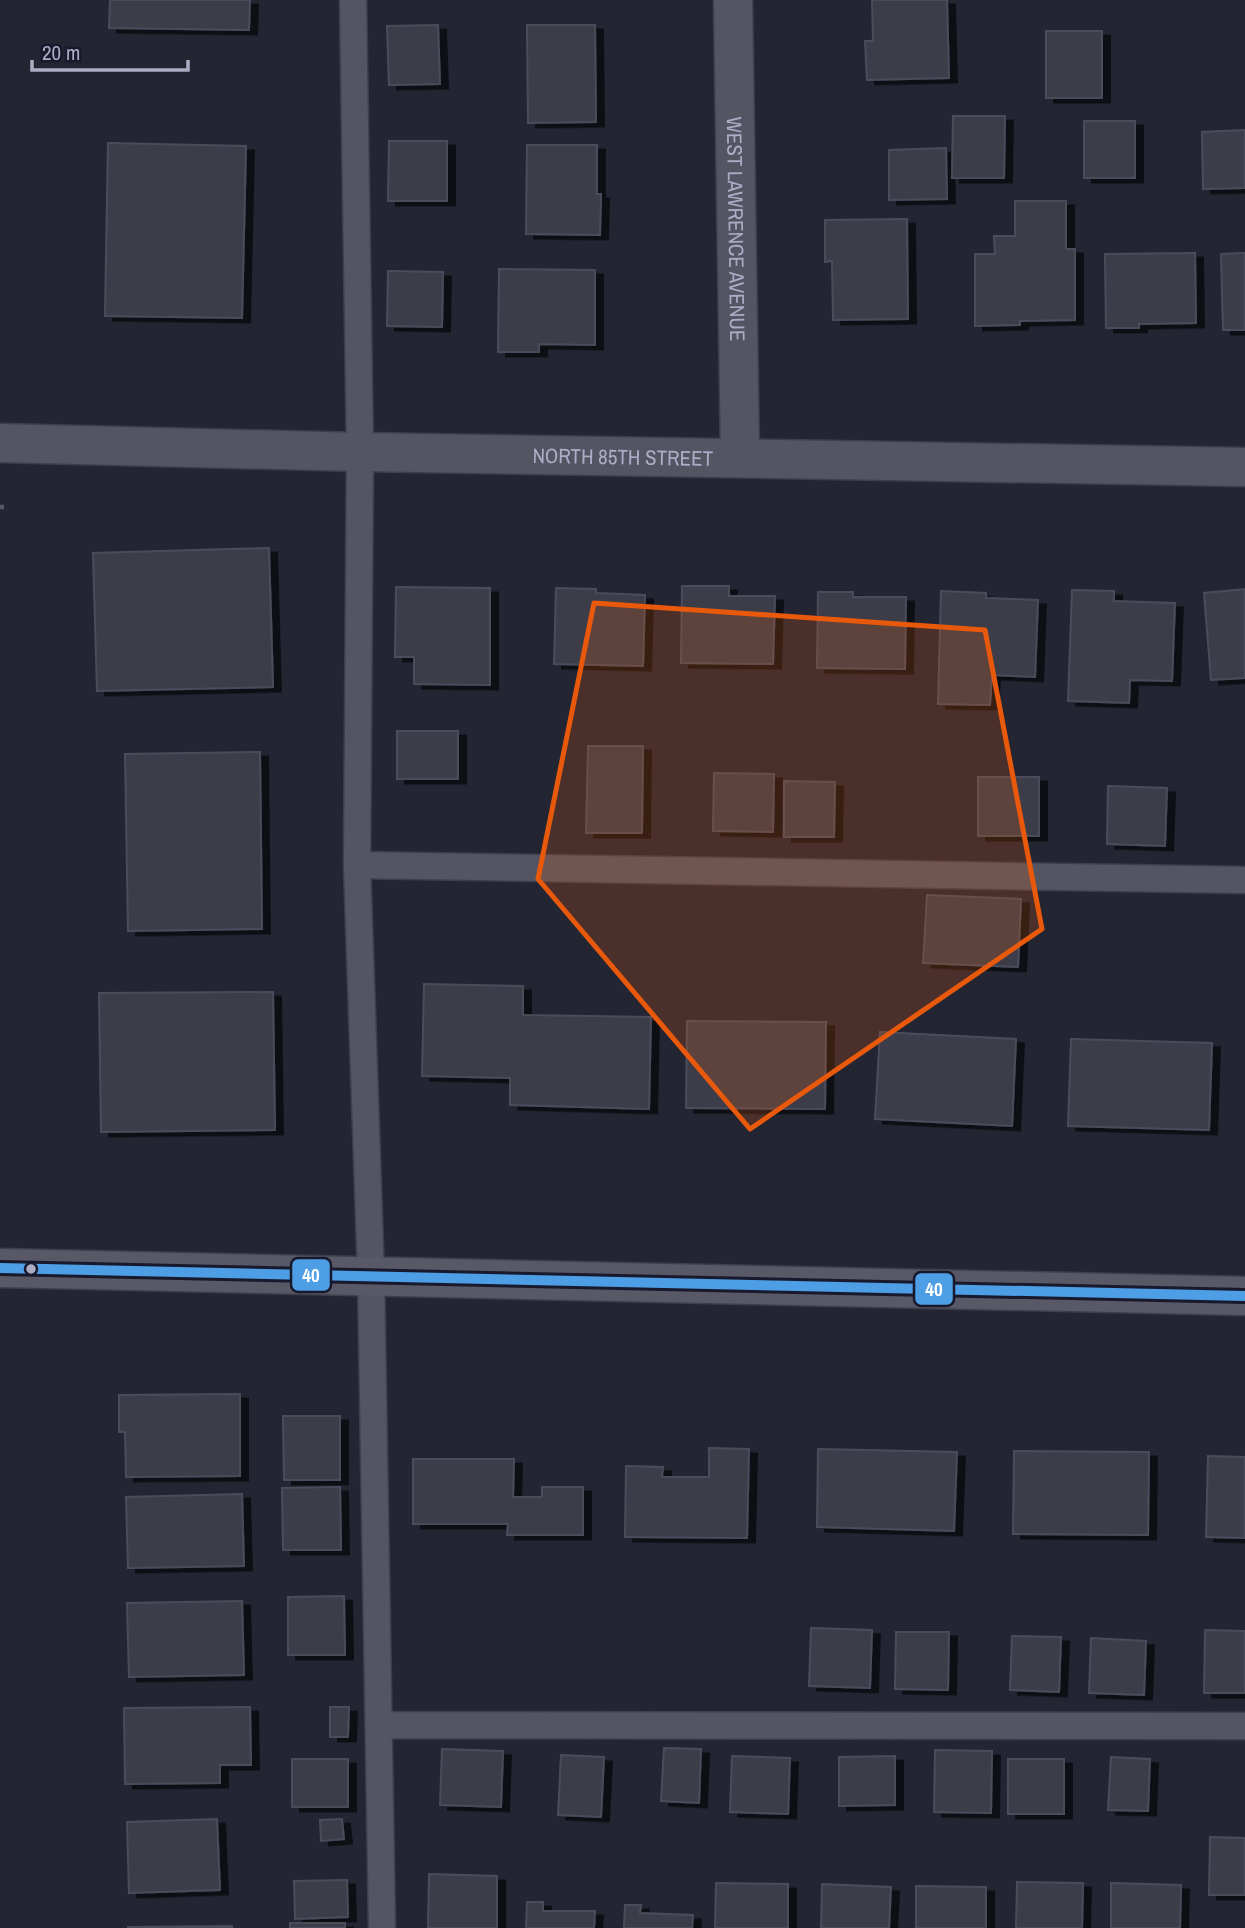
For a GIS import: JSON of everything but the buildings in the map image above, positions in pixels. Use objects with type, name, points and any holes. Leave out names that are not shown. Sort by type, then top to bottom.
[{"type":"street","name":"WEST LAWRENCE AVENUE","points":[[733,0],[740,457]]},
{"type":"street","name":"NORTH 85TH STREET","points":[[0,443],[1245,467]]},
{"type":"street","points":[[0,1269],[1245,1296]]},
{"type":"lane","points":[[353,0],[360,452],[357,865],[371,1276],[382,1928]]},
{"type":"lane","points":[[357,865],[1245,880]]},
{"type":"lane","points":[[379,1725],[1245,1726]]},
{"type":"highlighted area","points":[[594,603],[985,630],[1042,929],[750,1129],[538,879]]},
{"type":"transit line","name":"40","points":[[0,1268],[1245,1296]]}]
